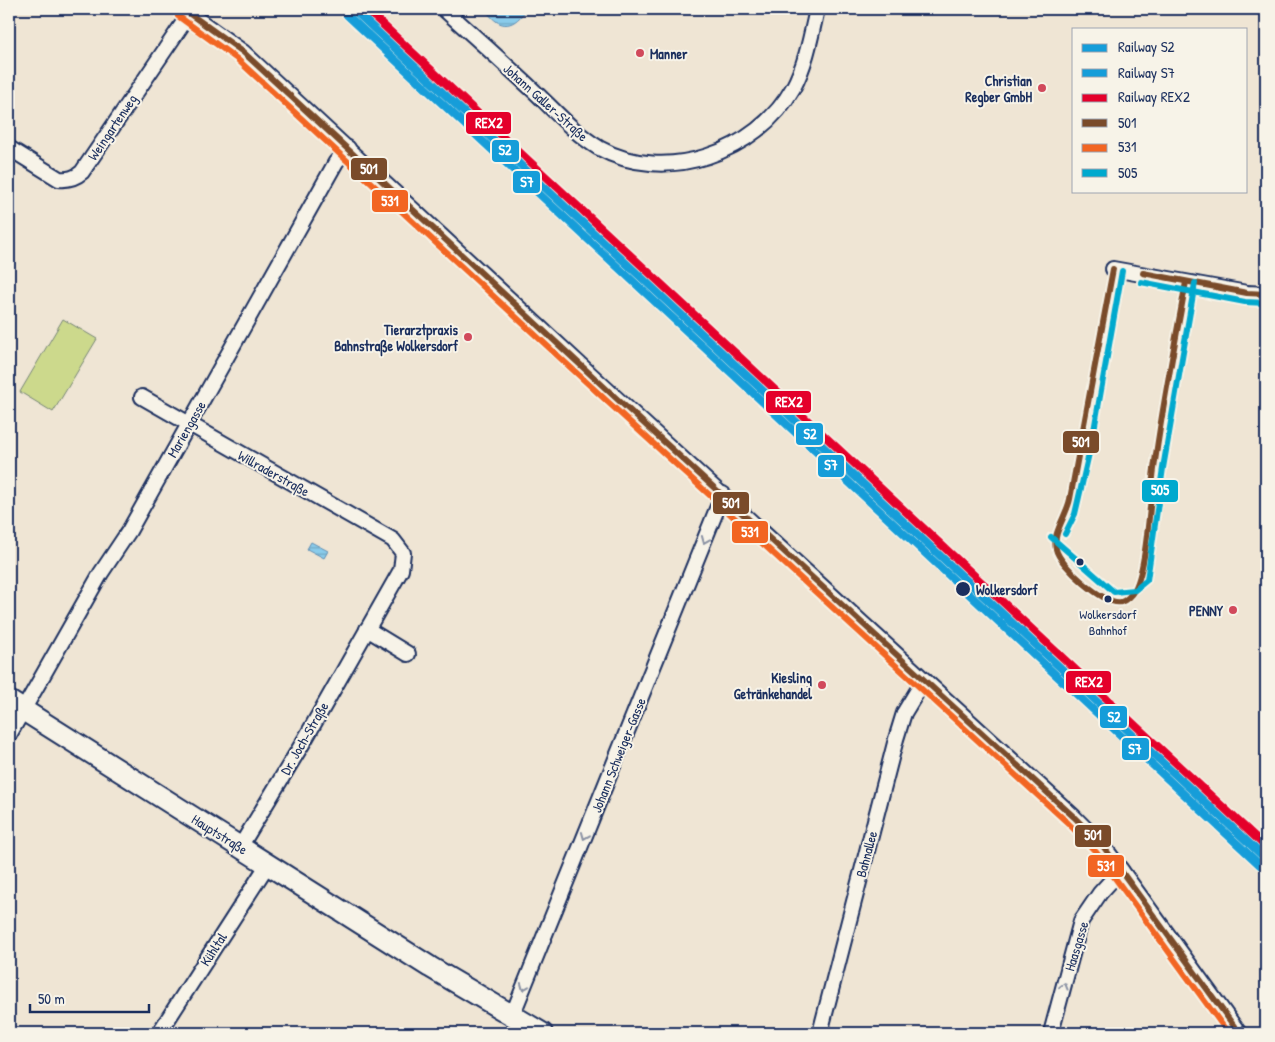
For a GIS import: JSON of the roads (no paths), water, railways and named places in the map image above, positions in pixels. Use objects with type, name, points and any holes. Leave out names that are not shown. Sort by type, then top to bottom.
[{"type":"main road","name":"Hauptstraße","points":[[16,706],[430,967],[542,1033]]},
{"type":"street","name":"Johann Galler-Straße","points":[[444,9],[583,137],[614,156],[648,164],[702,159],[739,142],[769,120],[793,89],[802,68],[817,9]]},
{"type":"street","points":[[186,11],[243,52],[601,384],[1074,817],[1103,846],[1239,1033]]},
{"type":"street","name":"Weingartenweg","points":[[9,148],[59,179],[68,180],[77,176],[82,172],[186,11]]},
{"type":"street","name":"Mariengasse","points":[[9,735],[16,706],[188,424],[336,162],[348,148]]},
{"type":"street","points":[[1113,269],[1247,293],[1266,294]]},
{"type":"street","name":"Willraderstraße","points":[[142,397],[393,540],[403,553]]},
{"type":"street","name":"Johann Schweiger-Gasse","points":[[512,1016],[723,494]]},
{"type":"street","name":"Dr. Joch-Straße","points":[[240,847],[304,741],[401,570],[403,553]]},
{"type":"street","points":[[367,629],[408,654]]},
{"type":"street","name":"Bahnallee","points":[[820,1033],[896,739],[904,714],[924,680]]},
{"type":"street","name":"Kühltal","points":[[159,1033],[268,864]]},
{"type":"street","name":"Haasgasse","points":[[1051,1033],[1081,921],[1100,893],[1121,870]]},
{"type":"water","points":[[485,9],[526,10],[515,21],[505,24],[495,20]]},
{"type":"water","points":[[311,542],[328,551],[324,558],[307,549]]},
{"type":"rail line","name":"S2","points":[[353,9],[1266,859]]},
{"type":"rail line","name":"REX2","points":[[366,9],[1266,847]]},
{"type":"rail line","name":"S7","points":[[347,15],[1260,865]]},
{"type":"place","name":"Manner","points":[[640,53]]},
{"type":"place","name":"Christian Regber GmbH","points":[[1042,88]]},
{"type":"place","name":"Tierarztpraxis Bahnstraße Wolkersdorf","points":[[468,337]]},
{"type":"place","name":"Wolkersdorf","points":[[963,589]]},
{"type":"place","name":"Wolkersdorf Bahnhof","points":[[1108,599]]},
{"type":"place","name":"PENNY","points":[[1233,610]]},
{"type":"place","name":"Kiesling Getränkehandel","points":[[822,685]]}]
